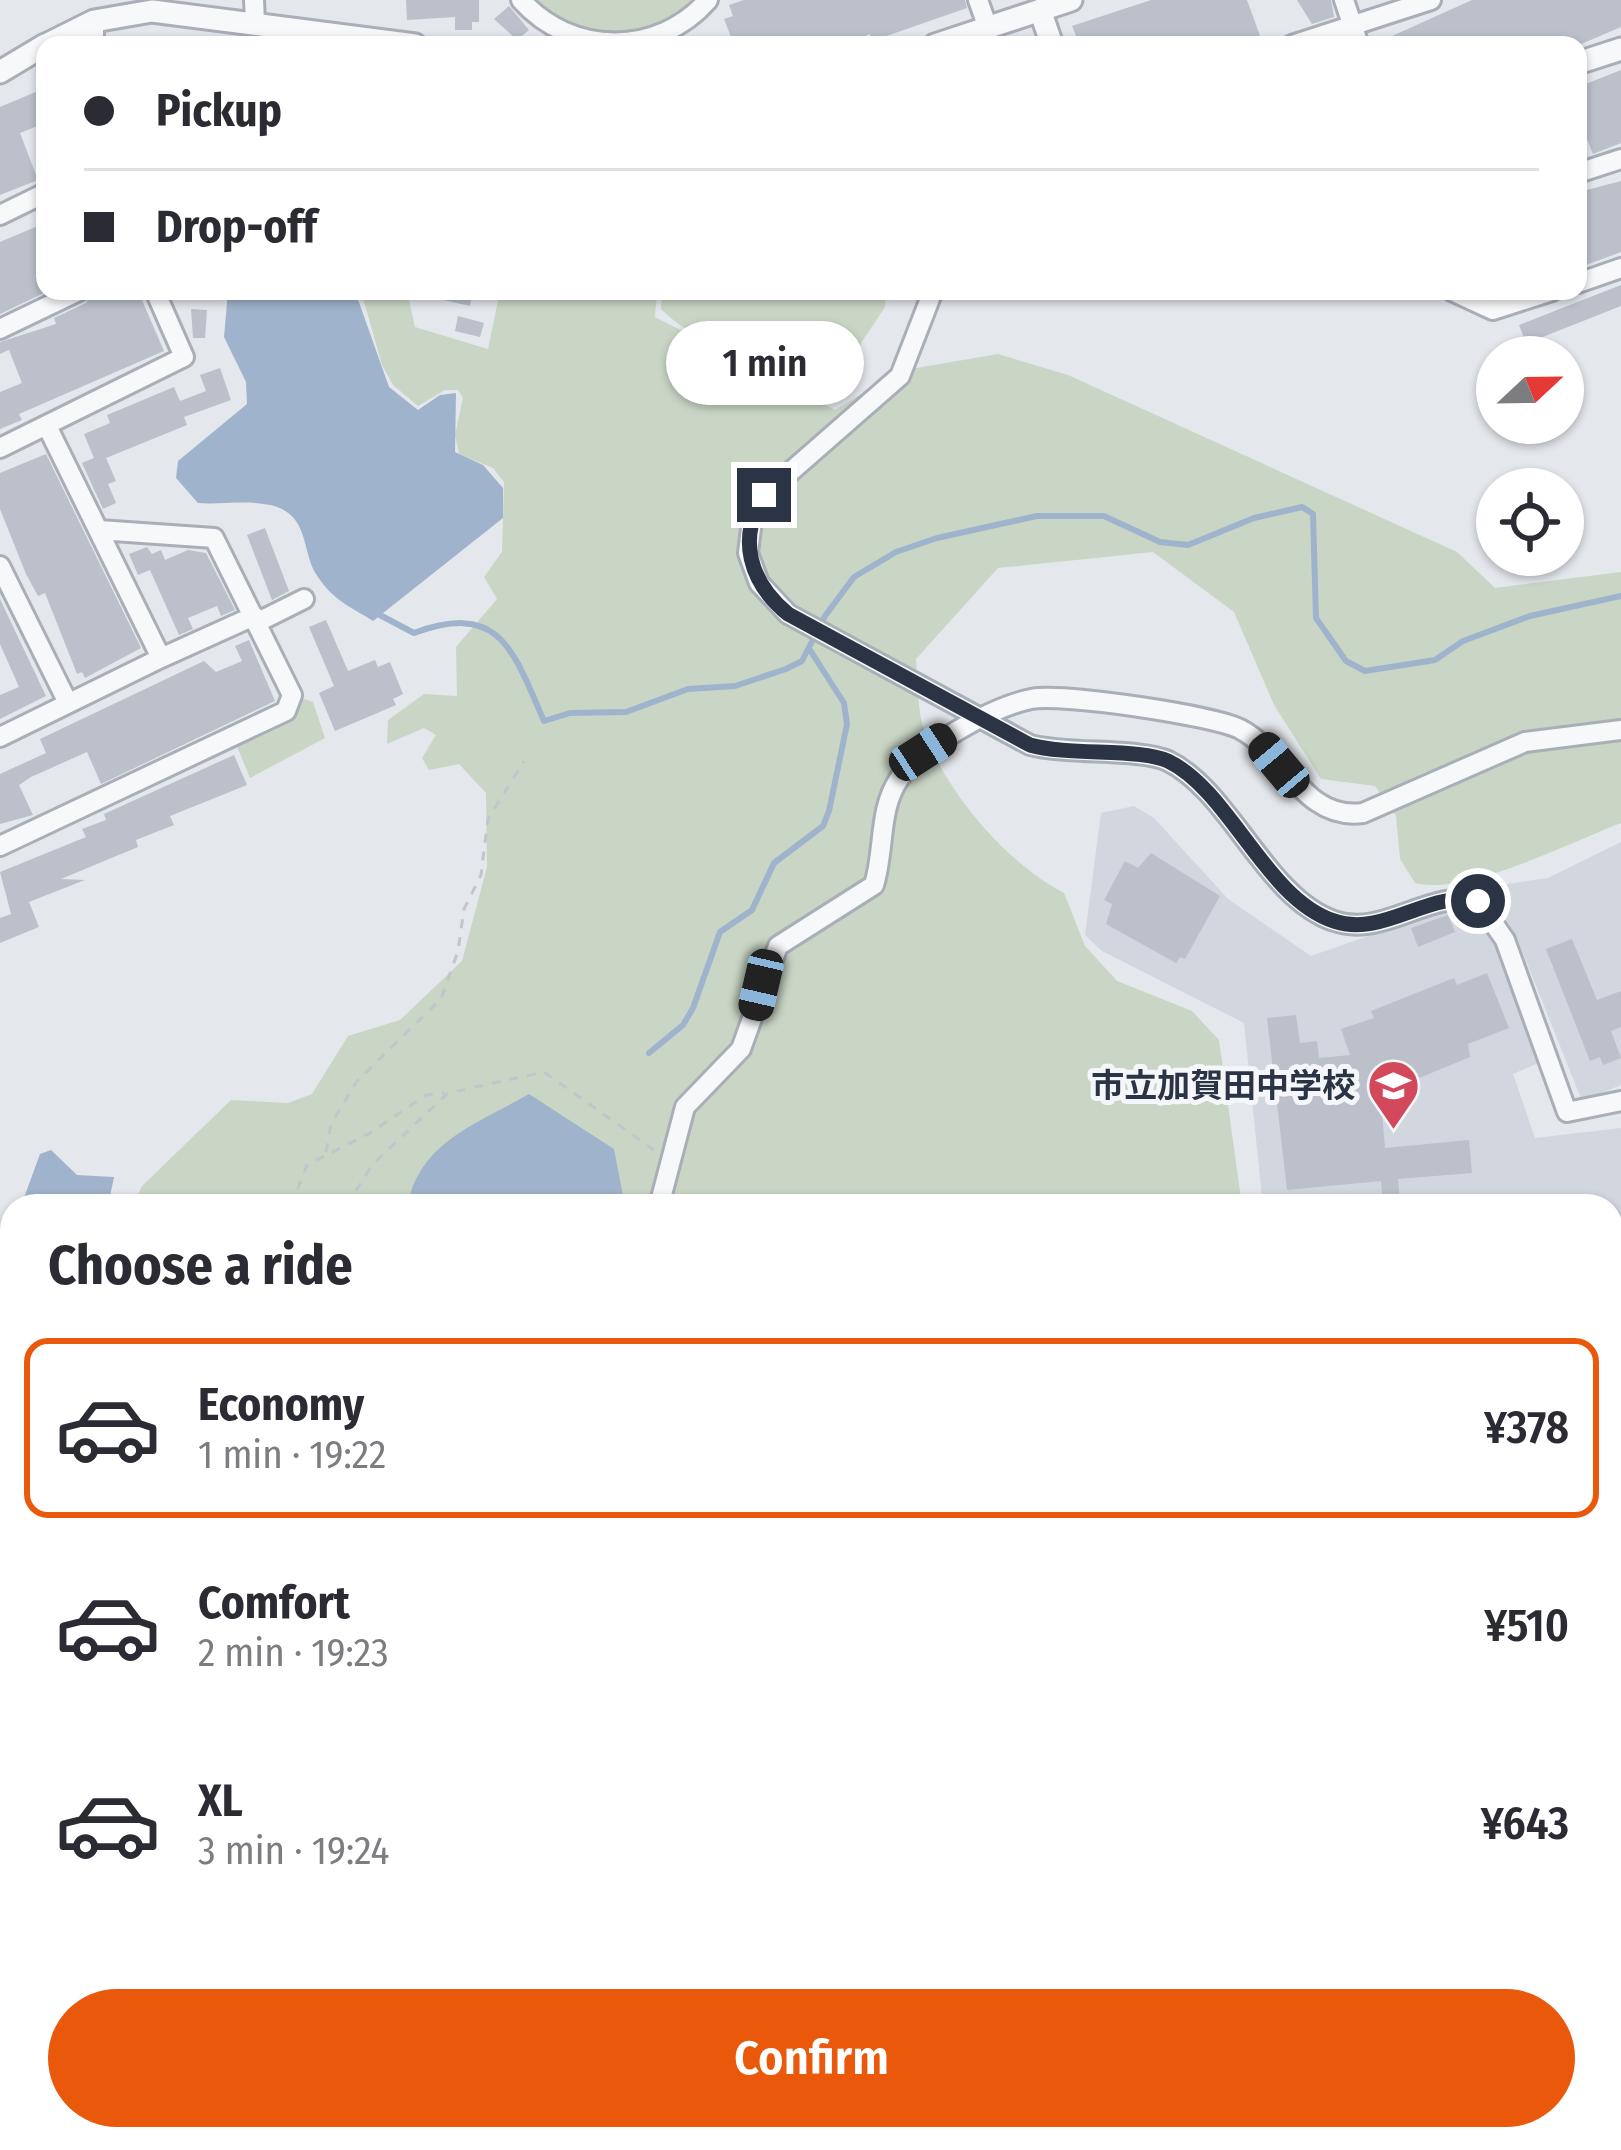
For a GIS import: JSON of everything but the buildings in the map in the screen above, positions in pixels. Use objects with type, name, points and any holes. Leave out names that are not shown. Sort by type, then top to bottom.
[{"type":"street","points":[[521,0],[569,36]]},
{"type":"street","points":[[643,36],[669,30],[708,0]]},
{"type":"street","points":[[978,0],[988,28]]},
{"type":"street","points":[[963,36],[1071,0]]},
{"type":"street","points":[[1344,0],[1356,36]]},
{"type":"street","points":[[1319,36],[1431,0]]},
{"type":"street","points":[[1040,10],[1049,36]]},
{"type":"street","points":[[63,36],[94,20],[172,11],[254,11],[372,36]]},
{"type":"street","points":[[94,20],[94,36]]},
{"type":"street","points":[[1587,60],[1621,49]]},
{"type":"street","points":[[0,72],[36,50]]},
{"type":"street","points":[[1587,170],[1621,159]]},
{"type":"street","points":[[0,215],[36,197]]},
{"type":"street","points":[[1587,280],[1621,268]]},
{"type":"street","points":[[0,329],[60,300]]},
{"type":"street","points":[[0,448],[184,357],[159,300]]},
{"type":"street","points":[[930,300],[900,376],[783,476],[753,512],[748,553],[771,600],[807,625],[982,721],[1060,753],[1166,760],[1208,798],[1309,909],[1335,922],[1378,922],[1458,896],[1478,901],[1505,940],[1568,1112],[1621,1101]]},
{"type":"street","points":[[1471,300],[1493,310],[1524,300]]},
{"type":"street","points":[[47,426],[161,658]]},
{"type":"street","points":[[0,847],[286,711],[292,695],[214,538],[99,530]]},
{"type":"street","points":[[0,566],[68,703]]},
{"type":"street","points":[[0,737],[161,658],[304,599]]},
{"type":"street","points":[[662,1194],[685,1107],[741,1049],[778,946],[874,885],[887,801],[895,783],[923,752],[982,721],[1035,698],[1219,721],[1260,742],[1300,788],[1323,808],[1345,816],[1363,814],[1525,742],[1621,730]]},
{"type":"path","points":[[326,1153],[331,1124],[356,1081],[441,999],[458,951],[464,909],[481,874],[488,819],[524,760]]},
{"type":"path","points":[[296,1194],[307,1165],[370,1133],[427,1095],[544,1072],[636,1139],[670,1154]]},
{"type":"path","points":[[354,1194],[373,1164],[448,1094]]},
{"type":"shaded area","name":"市立加賀田中学校","points":[[1134,806],[1154,818],[1228,899],[1311,956],[1460,904],[1474,905],[1489,923],[1543,1061],[1513,1074],[1535,1138],[1621,1128],[1621,1194],[1262,1194],[1244,1023],[1102,951],[1085,935],[1101,813]]},
{"type":"shaded area","points":[[1621,842],[1621,1085],[1582,1101],[1517,938],[1494,899],[1508,884],[1548,878]]},
{"type":"green space","points":[[536,0],[694,0],[657,26],[615,33],[574,24]]},
{"type":"green space","points":[[364,300],[409,300],[415,327],[488,349],[498,300],[656,300],[655,317],[835,410],[899,371],[998,354],[1068,375],[1457,552],[1476,570],[1476,576],[1495,588],[1621,572],[1621,823],[1489,875],[1436,885],[1415,883],[1400,859],[1396,816],[1375,786],[1321,779],[1274,705],[1234,612],[1153,552],[998,568],[916,659],[925,733],[948,780],[981,825],[1021,864],[1064,893],[1085,946],[1117,981],[1192,1011],[1219,1040],[1240,1194],[138,1194],[231,1100],[288,1103],[312,1094],[348,1036],[400,1020],[462,961],[487,867],[486,793],[459,764],[429,770],[422,758],[436,735],[424,728],[387,744],[388,720],[424,694],[457,696],[456,647],[497,599],[484,577],[502,552],[504,482],[493,468],[459,454],[455,435],[463,398],[458,390],[445,390],[418,406],[393,385],[382,365]]},
{"type":"green space","points":[[662,300],[885,300],[853,355],[803,363],[726,350],[681,326],[661,309]]},
{"type":"green space","points":[[296,696],[313,702],[325,738],[250,778],[234,739]]},
{"type":"water","points":[[227,300],[358,300],[389,387],[418,410],[440,395],[456,393],[455,452],[483,465],[503,488],[503,518],[373,621],[342,602],[322,583],[301,530],[282,509],[263,504],[198,503],[176,478],[178,461],[247,404],[246,382],[224,337]]},
{"type":"water","points":[[529,1094],[614,1149],[623,1194],[411,1194],[424,1165],[471,1125]]},
{"type":"water","points":[[51,1150],[77,1175],[114,1177],[110,1194],[25,1194],[40,1154]]},
{"type":"waterway","points":[[376,613],[414,633],[467,623],[485,628],[512,654],[544,721],[570,713],[626,712],[688,689],[735,686],[786,669],[802,661],[825,616],[854,577],[896,552],[937,538],[1037,516],[1104,516],[1160,542],[1188,545],[1254,518],[1302,507],[1313,514],[1316,618],[1346,661],[1365,671],[1435,660],[1463,641],[1530,616],[1621,596]]},
{"type":"waterway","points":[[649,1053],[683,1025],[693,1008],[720,932],[752,910],[774,863],[823,826],[829,811],[847,724],[844,703],[810,650]]},
{"type":"place","name":"市立加賀田中学校","points":[[1394,1131]]},
{"type":"route","points":[[764,495],[753,512],[748,553],[759,583],[788,614],[1030,745],[1060,753],[1166,760],[1208,798],[1309,909],[1335,922],[1378,922],[1458,896],[1478,901]]}]
